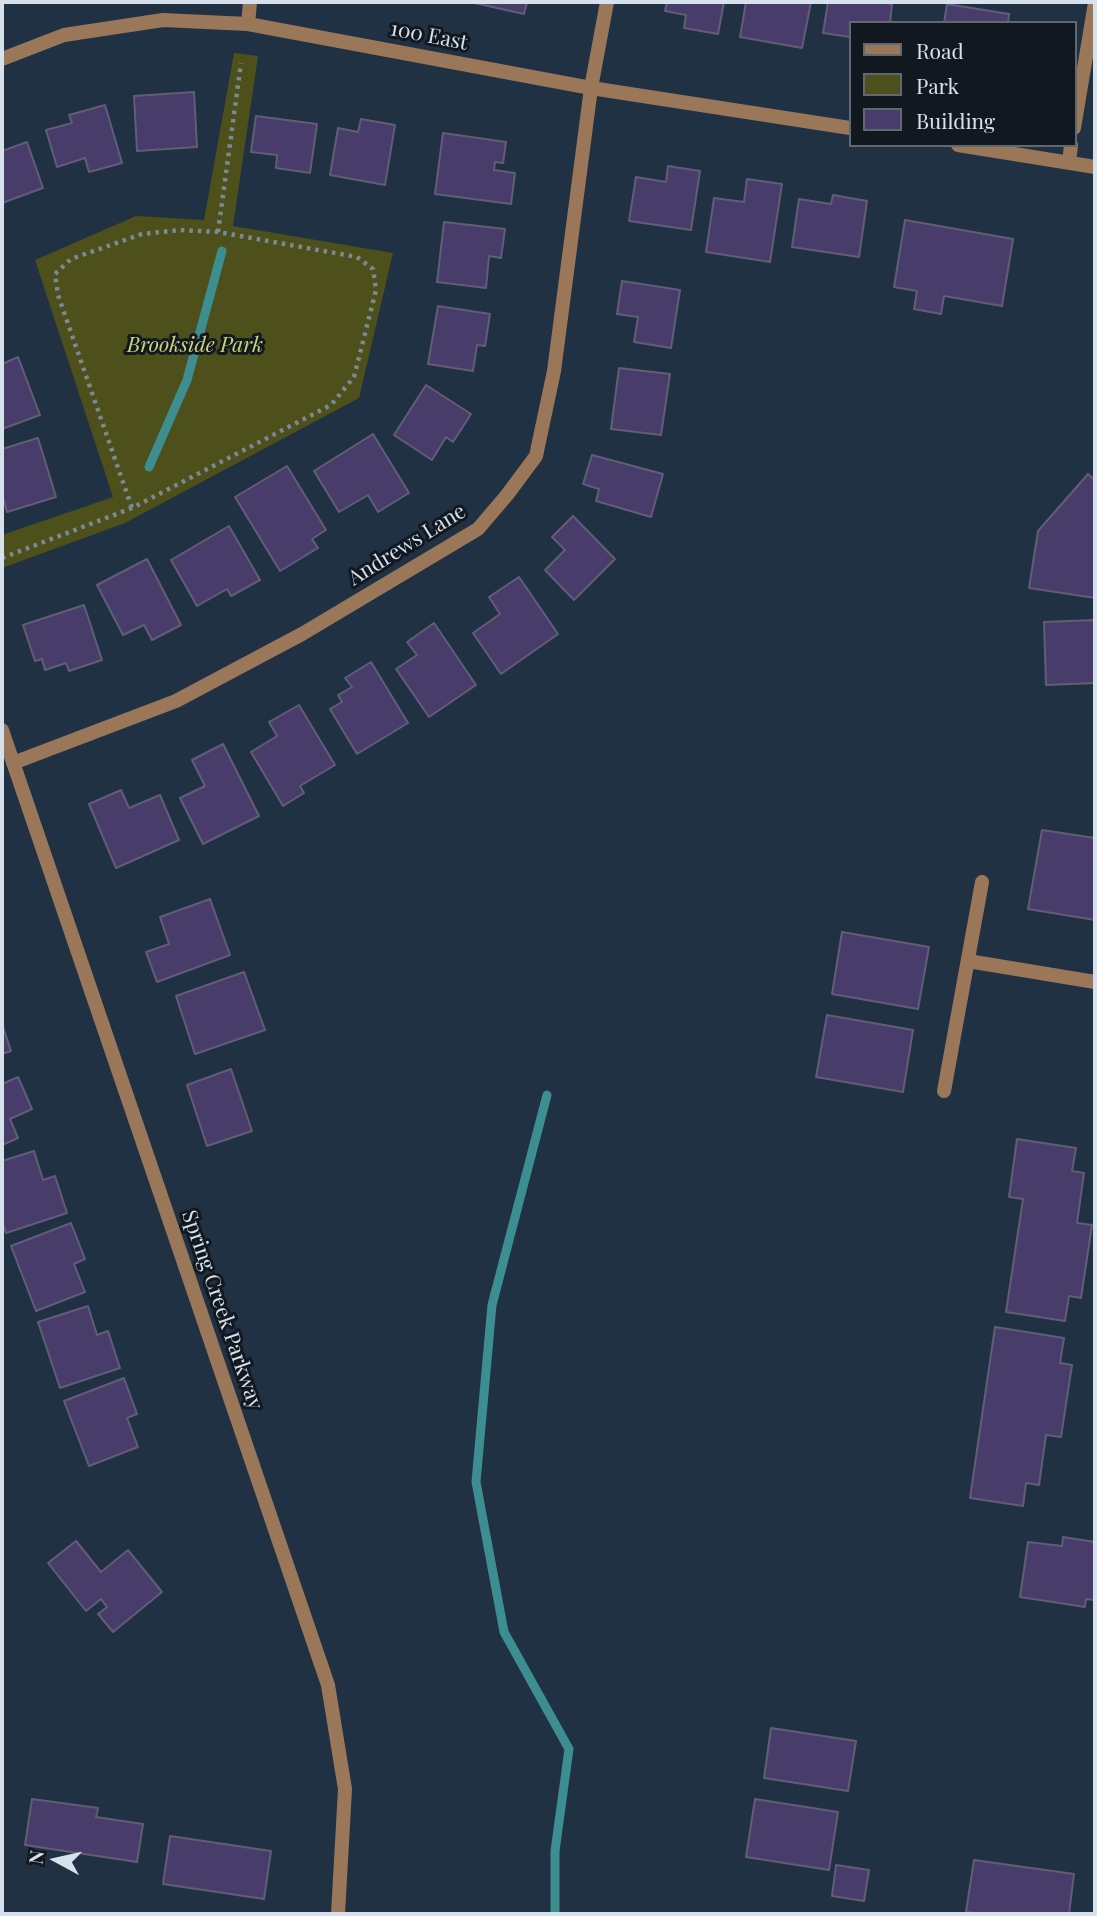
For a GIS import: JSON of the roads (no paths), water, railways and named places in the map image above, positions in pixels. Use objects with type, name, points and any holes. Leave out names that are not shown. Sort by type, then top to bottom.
[{"type":"street","points":[[248,23],[250,2]]},
{"type":"street","name":"Andrews Lane","points":[[13,763],[176,701],[302,634],[478,529],[508,495],[536,456],[554,371],[591,88],[607,2]]},
{"type":"street","points":[[1076,116],[1095,3]]},
{"type":"street","name":"100 East","points":[[2,59],[64,35],[163,20],[248,23],[591,88],[848,128]]},
{"type":"street","points":[[970,147],[1095,167]]},
{"type":"street","points":[[1069,163],[1072,147]]},
{"type":"street","name":"Spring Creek Parkway","points":[[2,730],[328,1685],[345,1789],[338,1914]]},
{"type":"street","points":[[944,1091],[982,883]]},
{"type":"street","points":[[968,961],[1095,982]]},
{"type":"waterway","points":[[149,467],[187,380],[222,251]]},
{"type":"waterway","points":[[547,1095],[492,1305],[476,1482],[504,1632],[569,1749],[555,1851],[555,1914]]},
{"type":"park label","name":"Brookside Park","points":[[195,345]]}]
